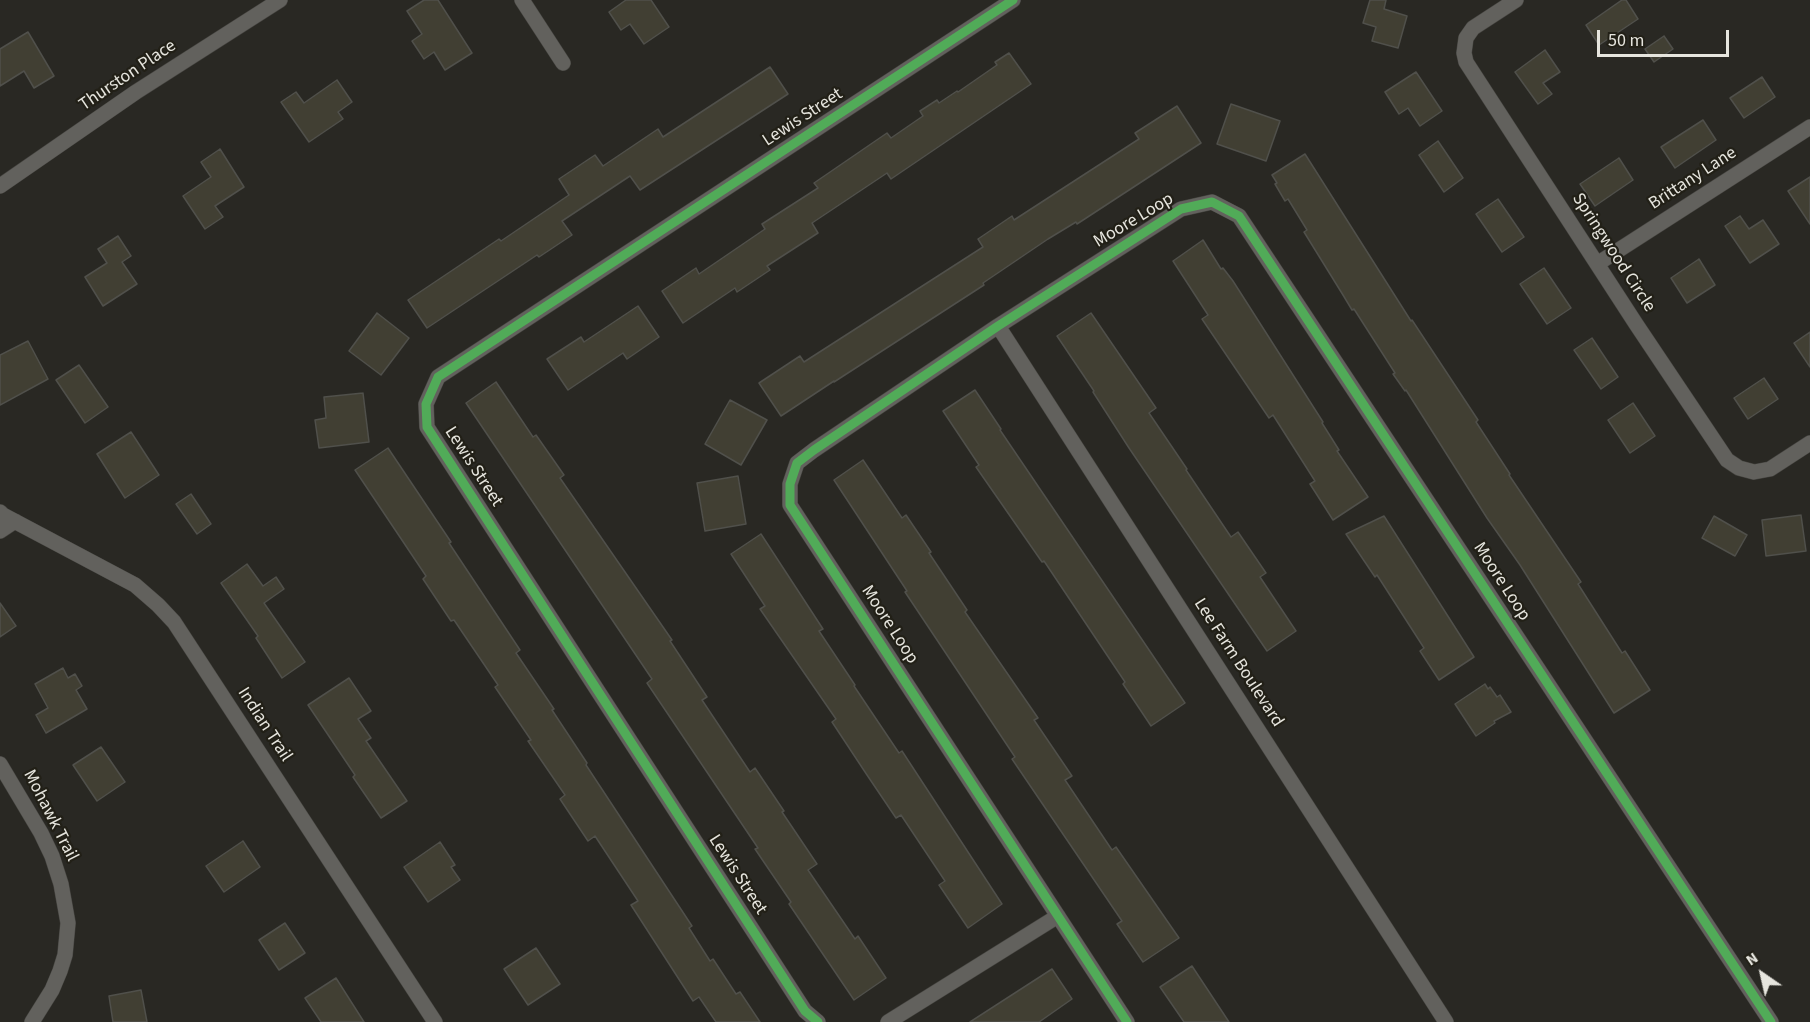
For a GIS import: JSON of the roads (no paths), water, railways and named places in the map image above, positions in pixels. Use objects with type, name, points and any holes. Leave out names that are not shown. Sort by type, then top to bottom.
[{"type":"street","name":"Thurston Place","points":[[0,186],[136,92],[280,0]]},
{"type":"street","points":[[522,0],[563,63]]},
{"type":"street","name":"Lewis Street","points":[[818,1022],[805,1011],[427,427],[426,404],[438,377],[1013,0]]},
{"type":"street","name":"Springwood Circle","points":[[1516,0],[1473,28],[1466,38],[1464,53],[1466,62],[1597,264],[1728,460],[1739,468],[1754,472],[1770,469],[1810,443]]},
{"type":"street","name":"Brittany Lane","points":[[1597,264],[1810,127]]},
{"type":"street","name":"Moore Loop","points":[[1128,1022],[790,505],[790,484],[797,463],[823,443],[998,326],[1181,209],[1212,202],[1239,216],[1771,1022]]},
{"type":"street","name":"Lee Farm Boulevard","points":[[998,326],[1446,1022]]},
{"type":"street","name":"Indian Trail","points":[[0,512],[135,585],[174,622],[435,1022]]},
{"type":"street","points":[[0,531],[15,521]]},
{"type":"street","name":"Mohawk Trail","points":[[0,765],[52,856],[61,884],[68,923],[65,955],[60,971],[52,990],[32,1022]]},
{"type":"street","points":[[888,1022],[1058,916]]}]
